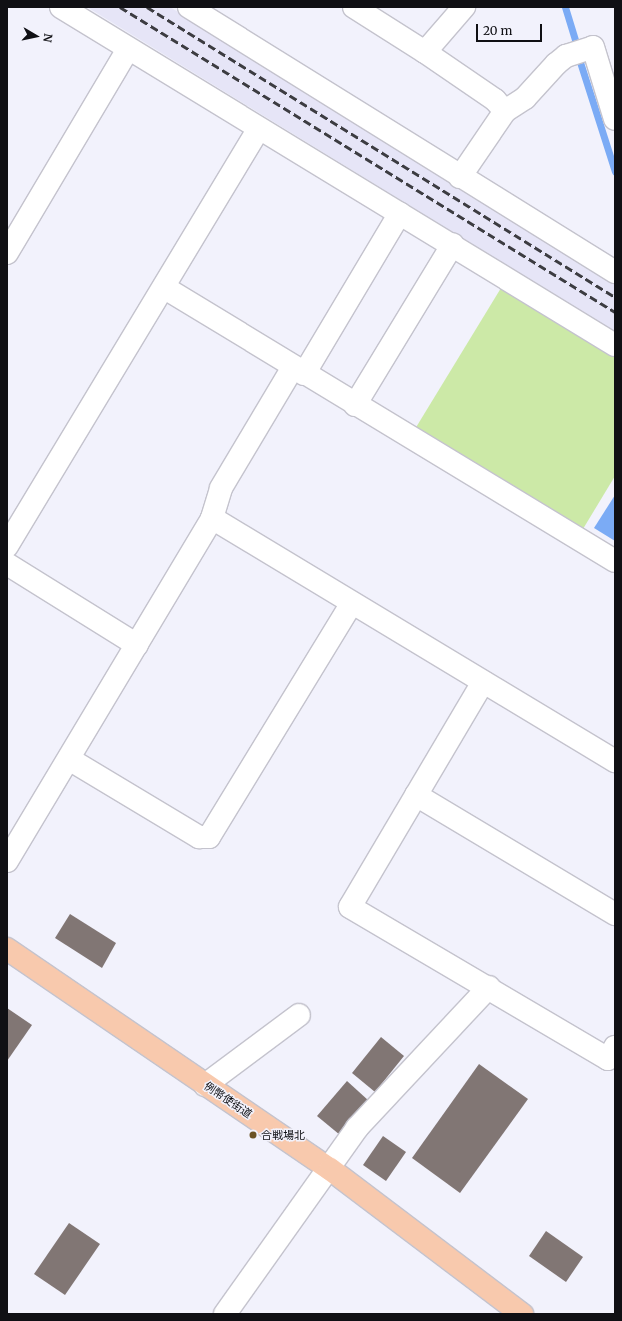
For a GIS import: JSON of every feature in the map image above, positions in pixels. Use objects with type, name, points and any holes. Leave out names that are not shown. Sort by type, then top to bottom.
[{"type":"main road","name":"例幣使街道","points":[[7,949],[330,1169],[522,1314]]},
{"type":"street","points":[[61,7],[259,129],[453,244],[615,345]]},
{"type":"street","points":[[189,7],[615,272]]},
{"type":"street","points":[[354,7],[425,52],[495,100],[505,111]]},
{"type":"street","points":[[425,52],[464,7]]},
{"type":"street","points":[[460,176],[505,111],[525,98],[556,64],[566,56],[593,47],[615,118]]},
{"type":"street","points":[[7,252],[128,49]]},
{"type":"street","points":[[7,546],[165,288],[259,129]]},
{"type":"street","points":[[7,861],[212,518],[221,488],[400,213]]},
{"type":"street","points":[[355,405],[453,244]]},
{"type":"street","points":[[165,288],[298,371],[615,561]]},
{"type":"street","points":[[212,518],[615,762]]},
{"type":"street","points":[[7,564],[137,645]]},
{"type":"street","points":[[68,759],[199,836],[208,837],[352,603]]},
{"type":"street","points":[[483,682],[350,907],[489,987],[608,1059],[615,1047]]},
{"type":"street","points":[[416,795],[615,914]]},
{"type":"street","points":[[225,1314],[330,1169],[357,1128],[489,987]]},
{"type":"street","points":[[205,1085],[299,1014]]},
{"type":"shaded area","points":[[87,7],[170,7],[615,283],[615,332]]},
{"type":"green space","points":[[501,288],[615,357],[615,476],[583,529],[415,429]]},
{"type":"water","points":[[615,495],[615,541],[594,528]]},
{"type":"building","points":[[70,914],[116,943],[102,968],[55,938]]},
{"type":"building","points":[[7,1008],[32,1025],[7,1061]]},
{"type":"building","points":[[381,1037],[404,1056],[375,1092],[352,1073]]},
{"type":"building","points":[[479,1064],[528,1099],[460,1193],[412,1158]]},
{"type":"building","points":[[347,1081],[369,1101],[340,1135],[317,1116]]},
{"type":"building","points":[[383,1136],[406,1152],[386,1181],[363,1165]]},
{"type":"building","points":[[69,1223],[100,1244],[65,1295],[34,1274]]},
{"type":"building","points":[[546,1231],[583,1257],[566,1282],[529,1256]]},
{"type":"waterway","points":[[565,7],[575,40]]},
{"type":"waterway","points":[[580,62],[615,172]]},
{"type":"railway","points":[[120,7],[615,312]]},
{"type":"railway","points":[[147,7],[615,297]]},
{"type":"place","name":"合戦場北","points":[[253,1135]]}]
